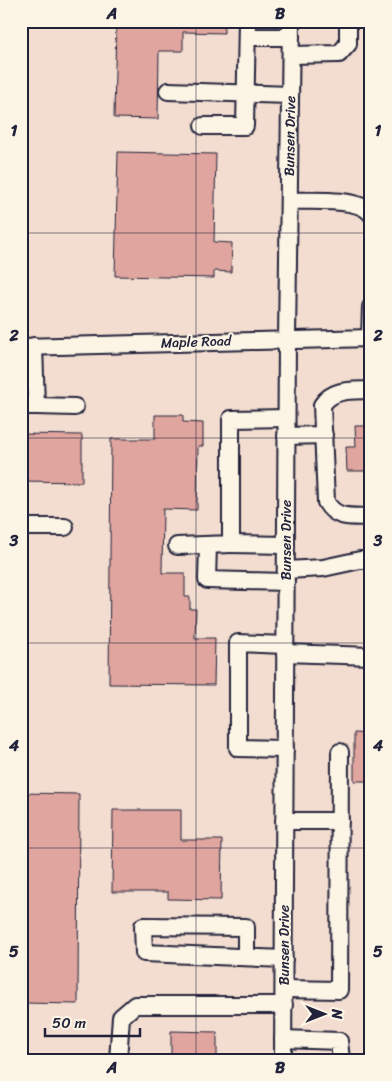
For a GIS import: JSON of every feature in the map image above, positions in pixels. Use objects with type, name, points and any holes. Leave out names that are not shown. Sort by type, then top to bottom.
[{"type":"street","points":[[291,55],[339,54],[348,44],[348,21]]},
{"type":"street","points":[[204,126],[245,126],[247,29],[291,29]]},
{"type":"street","name":"Bunsen Drive","points":[[283,1060],[286,418],[291,29]]},
{"type":"street","points":[[168,91],[247,92],[290,95]]},
{"type":"street","points":[[289,201],[350,203],[361,205],[371,214]]},
{"type":"street","points":[[370,338],[371,307]]},
{"type":"street","name":"Maple Road","points":[[28,346],[370,338]]},
{"type":"street","points":[[28,346],[28,406],[75,407]]},
{"type":"street","points":[[371,390],[336,392],[328,397],[322,405],[326,502],[331,510],[340,516],[371,517]]},
{"type":"street","points":[[229,544],[231,544],[231,419],[286,418]]},
{"type":"street","points":[[286,436],[324,435]]},
{"type":"street","points":[[21,527],[65,527]]},
{"type":"street","points":[[177,546],[229,544],[286,545]]},
{"type":"street","points":[[208,545],[207,580],[286,576],[360,560],[371,560]]},
{"type":"street","points":[[285,749],[238,748],[238,643],[371,656]]},
{"type":"street","points":[[118,1060],[121,1017],[135,1005],[284,997],[339,990],[340,752]]},
{"type":"street","points":[[284,821],[340,821]]},
{"type":"street","points":[[246,957],[246,927],[143,926],[144,953],[284,959]]},
{"type":"street","points":[[283,1039],[339,1041],[341,1060]]},
{"type":"shaded area","points":[[21,21],[371,21],[371,1060],[21,1060]]},
{"type":"building","points":[[116,21],[224,21],[224,33],[183,32],[183,51],[159,51],[158,119],[114,118]]},
{"type":"building","points":[[118,152],[216,154],[214,242],[232,243],[231,272],[214,271],[214,278],[115,276]]},
{"type":"building","points":[[155,415],[183,415],[183,422],[203,423],[203,446],[198,446],[197,510],[163,509],[162,573],[185,573],[185,597],[190,597],[190,609],[196,609],[195,638],[215,638],[214,685],[109,684],[111,439],[155,439]]},
{"type":"building","points":[[355,426],[371,426],[371,471],[347,471],[346,447],[356,447]]},
{"type":"building","points":[[21,434],[82,435],[82,482],[21,481]]},
{"type":"building","points":[[354,733],[371,734],[371,781],[354,781]]},
{"type":"building","points":[[21,793],[79,794],[78,1004],[21,1003]]},
{"type":"building","points":[[113,810],[181,810],[181,840],[222,840],[221,900],[168,899],[168,892],[112,892]]},
{"type":"building","points":[[171,1031],[217,1032],[217,1060],[171,1060]]}]
